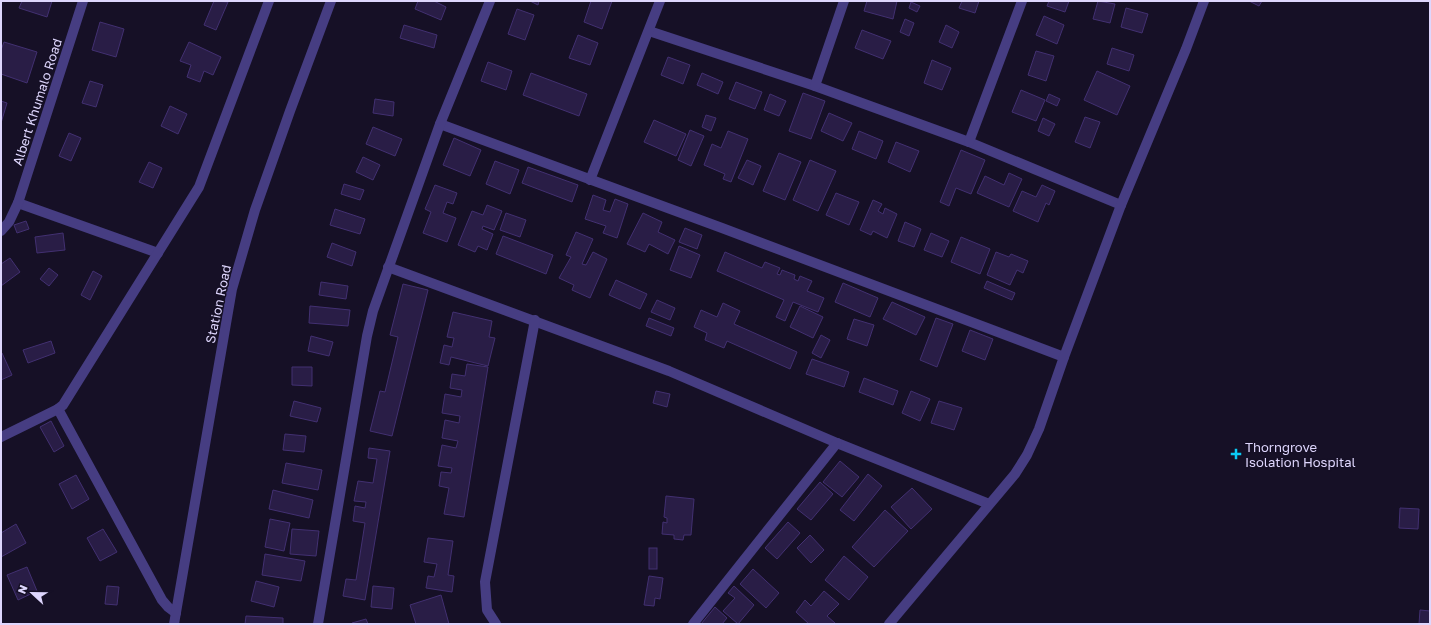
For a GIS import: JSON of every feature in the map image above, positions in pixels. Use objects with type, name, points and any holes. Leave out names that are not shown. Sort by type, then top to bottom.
[{"type":"street","name":"Albert Khumalo Road","points":[[1,231],[10,222],[18,203],[84,1]]},
{"type":"street","points":[[1,437],[58,409],[63,405],[200,187],[269,1]]},
{"type":"street","name":"Station Road","points":[[174,624],[232,289],[255,210],[331,1]]},
{"type":"street","points":[[318,624],[367,336],[373,311],[440,124],[490,1]]},
{"type":"street","points":[[590,180],[660,1]]},
{"type":"street","points":[[815,86],[844,1]]},
{"type":"street","points":[[969,142],[1022,1]]},
{"type":"street","points":[[889,624],[1015,474],[1027,454],[1039,429],[1121,205],[1186,49],[1204,1]]},
{"type":"street","points":[[649,31],[815,86],[969,142],[1121,205]]},
{"type":"street","points":[[440,124],[722,228],[1064,358]]},
{"type":"street","points":[[18,203],[158,253]]},
{"type":"street","points":[[388,267],[535,320],[669,371],[837,443],[989,504]]},
{"type":"street","points":[[496,624],[487,610],[485,582],[535,320]]},
{"type":"street","points":[[58,409],[162,600],[176,613]]},
{"type":"street","points":[[693,624],[837,443]]},
{"type":"building","points":[[22,1],[52,1],[47,17],[19,8]]},
{"type":"building","points":[[214,1],[228,2],[216,30],[204,25]]},
{"type":"building","points":[[418,1],[434,1],[446,7],[441,20],[415,9]]},
{"type":"building","points":[[530,1],[539,1],[538,5]]},
{"type":"building","points":[[591,1],[612,1],[602,29],[584,22]]},
{"type":"building","points":[[867,1],[897,1],[893,19],[864,11]]},
{"type":"building","points":[[962,1],[979,1],[975,13],[959,8]]},
{"type":"building","points":[[1049,1],[1069,1],[1065,12],[1047,6]]},
{"type":"building","points":[[1098,1],[1115,4],[1110,23],[1093,19]]},
{"type":"building","points":[[1249,1],[1262,1],[1259,6]]},
{"type":"building","points":[[911,2],[920,6],[917,12],[909,8]]},
{"type":"building","points":[[1126,8],[1148,14],[1142,33],[1121,27]]},
{"type":"building","points":[[517,9],[534,15],[525,40],[508,34]]},
{"type":"building","points":[[1044,16],[1064,25],[1057,44],[1036,35]]},
{"type":"building","points":[[905,19],[914,23],[909,36],[900,32]]},
{"type":"building","points":[[100,22],[124,29],[116,57],[92,50]]},
{"type":"building","points":[[404,25],[437,35],[434,48],[400,38]]},
{"type":"building","points":[[946,25],[959,32],[952,48],[939,42]]},
{"type":"building","points":[[862,30],[891,41],[883,59],[855,48]]},
{"type":"building","points":[[578,35],[598,43],[590,65],[569,58]]},
{"type":"building","points":[[4,42],[37,52],[27,83],[1,74],[1,50]]},
{"type":"building","points":[[189,42],[221,57],[213,75],[204,71],[200,82],[187,77],[191,65],[180,61]]},
{"type":"building","points":[[1112,48],[1134,55],[1129,71],[1107,64]]},
{"type":"building","points":[[1036,51],[1054,56],[1046,81],[1028,75]]},
{"type":"building","points":[[668,57],[690,65],[683,84],[661,75]]},
{"type":"building","points":[[932,60],[951,68],[942,90],[924,83]]},
{"type":"building","points":[[488,62],[512,71],[506,90],[481,81]]},
{"type":"building","points":[[1097,71],[1130,86],[1117,115],[1084,100]]},
{"type":"building","points":[[531,73],[587,94],[579,116],[523,95]]},
{"type":"building","points":[[702,73],[723,82],[718,94],[697,85]]},
{"type":"building","points":[[90,81],[103,85],[96,107],[82,103]]},
{"type":"building","points":[[736,82],[762,92],[755,109],[729,99]]},
{"type":"building","points":[[1021,90],[1045,100],[1036,121],[1012,112]]},
{"type":"building","points":[[803,93],[825,101],[811,139],[789,131]]},
{"type":"building","points":[[770,94],[786,101],[779,116],[764,110]]},
{"type":"building","points":[[1049,94],[1060,99],[1057,106],[1046,101]]},
{"type":"building","points":[[375,99],[394,102],[393,116],[373,113]]},
{"type":"building","points":[[1,101],[7,103],[1,123]]},
{"type":"building","points":[[170,106],[187,114],[178,134],[161,126]]},
{"type":"building","points":[[829,113],[852,123],[843,141],[821,131]]},
{"type":"building","points":[[706,115],[716,118],[711,131],[702,127]]},
{"type":"building","points":[[1085,117],[1100,122],[1090,148],[1075,142]]},
{"type":"building","points":[[1043,118],[1055,124],[1049,136],[1038,131]]},
{"type":"building","points":[[654,120],[686,134],[676,156],[644,142]]},
{"type":"building","points":[[373,127],[402,139],[395,156],[366,144]]},
{"type":"building","points":[[690,130],[704,136],[691,166],[678,160]]},
{"type":"building","points":[[728,131],[748,139],[731,182],[723,179],[725,174],[704,165],[712,144],[721,148]]},
{"type":"building","points":[[859,131],[883,141],[876,159],[852,149]]},
{"type":"building","points":[[69,133],[81,138],[71,161],[59,156]]},
{"type":"building","points":[[454,138],[481,150],[470,176],[443,165]]},
{"type":"building","points":[[896,142],[919,151],[910,172],[888,162]]},
{"type":"building","points":[[961,150],[985,160],[971,194],[956,188],[949,206],[940,202]]},
{"type":"building","points":[[779,153],[801,162],[785,200],[763,191]]},
{"type":"building","points":[[363,157],[380,165],[373,180],[356,172]]},
{"type":"building","points":[[747,160],[761,166],[753,185],[738,178]]},
{"type":"building","points":[[810,160],[836,171],[818,211],[793,200]]},
{"type":"building","points":[[495,161],[519,170],[510,194],[486,184]]},
{"type":"building","points":[[149,162],[162,168],[153,188],[139,182]]},
{"type":"building","points":[[528,167],[578,185],[572,202],[522,183]]},
{"type":"building","points":[[1009,173],[1022,179],[1009,207],[977,193],[985,176],[1004,185]]},
{"type":"building","points":[[344,184],[364,190],[360,200],[341,194]]},
{"type":"building","points":[[435,185],[457,193],[453,204],[447,202],[443,213],[456,218],[447,242],[423,233],[431,212],[425,209]]},
{"type":"building","points":[[1042,185],[1055,191],[1049,205],[1046,203],[1038,222],[1013,211],[1022,191],[1036,197]]},
{"type":"building","points":[[836,193],[859,202],[849,225],[826,215]]},
{"type":"building","points":[[593,195],[606,200],[603,210],[610,212],[615,199],[628,204],[617,238],[603,233],[606,226],[585,219]]},
{"type":"building","points":[[873,200],[882,204],[878,211],[883,214],[885,208],[897,214],[887,238],[873,231],[871,235],[860,230]]},
{"type":"building","points":[[487,205],[502,211],[494,230],[483,226],[482,229],[493,234],[487,250],[478,246],[475,252],[458,245],[472,211],[483,215]]},
{"type":"building","points":[[335,209],[365,219],[360,234],[330,225]]},
{"type":"building","points":[[506,213],[526,220],[520,237],[500,230]]},
{"type":"building","points":[[643,213],[662,222],[658,232],[675,240],[668,254],[649,244],[645,252],[627,244]]},
{"type":"building","points":[[26,221],[29,229],[17,233],[14,225]]},
{"type":"building","points":[[905,222],[921,229],[914,247],[898,241]]},
{"type":"building","points":[[685,228],[702,235],[697,249],[679,242]]},
{"type":"building","points":[[576,232],[593,239],[582,264],[586,265],[593,252],[607,259],[590,298],[572,290],[574,285],[559,278],[571,257],[566,255]]},
{"type":"building","points":[[63,233],[65,250],[37,253],[35,237]]},
{"type":"building","points":[[931,233],[949,241],[942,257],[924,250]]},
{"type":"building","points":[[503,236],[553,255],[546,274],[496,254]]},
{"type":"building","points":[[961,237],[990,249],[980,274],[951,262]]},
{"type":"building","points":[[332,243],[356,252],[352,266],[327,257]]},
{"type":"building","points":[[679,246],[700,255],[691,278],[670,270]]},
{"type":"building","points":[[725,252],[762,268],[765,262],[780,268],[777,274],[780,275],[782,270],[795,275],[794,279],[798,281],[800,276],[812,281],[807,291],[824,298],[818,312],[793,302],[785,321],[776,317],[784,300],[717,271]]},
{"type":"building","points":[[996,252],[1009,257],[1011,254],[1028,261],[1023,273],[1017,270],[1010,285],[987,275]]},
{"type":"building","points":[[10,258],[20,272],[1,286],[1,264]]},
{"type":"building","points":[[49,268],[58,275],[49,286],[40,279]]},
{"type":"building","points":[[93,271],[102,276],[90,300],[81,295]]},
{"type":"building","points":[[616,280],[647,294],[640,309],[609,295]]},
{"type":"building","points":[[987,281],[1015,293],[1012,300],[984,288]]},
{"type":"building","points":[[321,282],[348,286],[346,299],[319,295]]},
{"type":"building","points":[[843,283],[878,298],[870,317],[835,302]]},
{"type":"building","points":[[403,284],[428,290],[392,436],[370,431],[380,391],[385,392],[398,337],[390,335]]},
{"type":"building","points":[[657,300],[675,308],[670,320],[651,312]]},
{"type":"building","points":[[892,302],[925,317],[916,335],[883,319]]},
{"type":"building","points":[[723,303],[740,311],[734,324],[797,352],[790,369],[727,341],[724,348],[705,340],[707,333],[694,327],[701,310],[717,317]]},
{"type":"building","points":[[310,306],[350,310],[348,326],[309,323]]},
{"type":"building","points":[[800,306],[823,317],[813,338],[790,327]]},
{"type":"building","points":[[453,312],[492,321],[489,337],[495,338],[488,366],[451,357],[449,365],[440,363],[444,345],[452,347],[454,338],[447,337]]},
{"type":"building","points":[[649,318],[674,328],[671,336],[646,326]]},
{"type":"building","points":[[936,318],[953,324],[937,367],[920,360]]},
{"type":"building","points":[[854,319],[874,325],[867,346],[847,339]]},
{"type":"building","points":[[970,330],[993,339],[985,360],[962,351]]},
{"type":"building","points":[[821,335],[830,340],[821,358],[812,353]]},
{"type":"building","points":[[311,336],[333,342],[329,356],[308,351]]},
{"type":"building","points":[[51,341],[55,353],[28,363],[23,350]]},
{"type":"building","points":[[1,353],[12,375],[1,380]]},
{"type":"building","points":[[812,359],[849,372],[844,387],[806,374]]},
{"type":"building","points":[[467,364],[488,367],[464,517],[444,514],[449,488],[439,486],[441,472],[451,473],[452,468],[438,466],[442,445],[456,448],[458,441],[442,438],[445,420],[459,423],[460,416],[442,413],[445,394],[461,397],[462,390],[450,388],[452,374],[465,376]]},
{"type":"building","points":[[292,367],[312,367],[312,386],[292,385]]},
{"type":"building","points":[[864,378],[898,391],[893,405],[859,392]]},
{"type":"building","points":[[656,391],[670,394],[667,407],[653,403]]},
{"type":"building","points":[[911,391],[930,399],[920,421],[902,413]]},
{"type":"building","points":[[294,401],[321,408],[317,422],[290,416]]},
{"type":"building","points":[[939,401],[962,408],[954,430],[931,423]]},
{"type":"building","points":[[51,421],[64,446],[54,452],[40,427]]},
{"type":"building","points":[[285,434],[306,436],[304,452],[283,450]]},
{"type":"building","points":[[369,448],[390,451],[365,600],[343,596],[346,579],[356,580],[365,523],[353,521],[355,506],[365,508],[366,502],[354,501],[358,481],[373,483],[377,459],[368,458]]},
{"type":"building","points":[[840,461],[859,477],[842,497],[823,482]]},
{"type":"building","points":[[286,463],[322,470],[318,490],[282,483]]},
{"type":"building","points":[[868,474],[882,486],[854,521],[840,510]]},
{"type":"building","points":[[76,475],[89,499],[72,509],[59,484]]},
{"type":"building","points":[[820,482],[833,494],[811,520],[797,509]]},
{"type":"building","points":[[912,488],[932,509],[911,529],[891,507]]},
{"type":"building","points":[[273,490],[313,500],[309,518],[269,509]]},
{"type":"building","points":[[666,496],[694,499],[691,535],[684,535],[683,540],[674,539],[674,535],[662,534],[663,522],[667,523],[667,518],[664,517]]},
{"type":"building","points":[[1400,508],[1419,509],[1418,529],[1399,528]]},
{"type":"building","points":[[885,510],[908,531],[874,567],[852,547]]},
{"type":"building","points":[[270,519],[290,523],[284,551],[265,547]]},
{"type":"building","points":[[788,522],[800,533],[777,559],[765,548]]},
{"type":"building","points":[[16,524],[26,543],[1,557],[1,533]]},
{"type":"building","points":[[103,529],[117,552],[100,561],[87,538]]},
{"type":"building","points":[[292,529],[319,531],[316,556],[290,554]]},
{"type":"building","points":[[810,535],[824,550],[811,563],[797,548]]},
{"type":"building","points":[[428,538],[453,541],[448,575],[454,576],[452,592],[426,588],[428,576],[434,577],[437,564],[424,562]]},
{"type":"building","points":[[649,548],[657,548],[657,569],[649,569]]},
{"type":"building","points":[[265,554],[305,561],[301,581],[262,575]]},
{"type":"building","points":[[844,556],[868,577],[849,600],[825,580]]},
{"type":"building","points":[[27,567],[37,591],[18,600],[7,575]]},
{"type":"building","points":[[753,569],[779,593],[766,608],[740,584]]},
{"type":"building","points":[[649,576],[663,578],[660,599],[655,598],[654,606],[644,605]]},
{"type":"building","points":[[256,581],[279,587],[274,607],[251,601]]},
{"type":"building","points":[[107,586],[119,587],[117,605],[105,604]]},
{"type":"building","points":[[373,586],[394,588],[392,609],[371,607]]},
{"type":"building","points":[[734,586],[754,605],[738,624],[723,611],[735,598],[728,593]]},
{"type":"building","points":[[824,591],[839,604],[827,616],[835,623],[809,624],[796,612],[805,600],[811,606]]},
{"type":"building","points":[[441,595],[449,624],[416,624],[410,605]]},
{"type":"building","points":[[715,607],[727,618],[722,624],[701,624]]},
{"type":"building","points":[[1420,610],[1430,611],[1430,624],[1419,624]]},
{"type":"building","points":[[246,616],[283,618],[283,624],[245,624]]},
{"type":"building","points":[[366,619],[368,624],[352,623]]},
{"type":"place","name":"Thorngrove Isolation Hospital","points":[[1236,454]]}]
